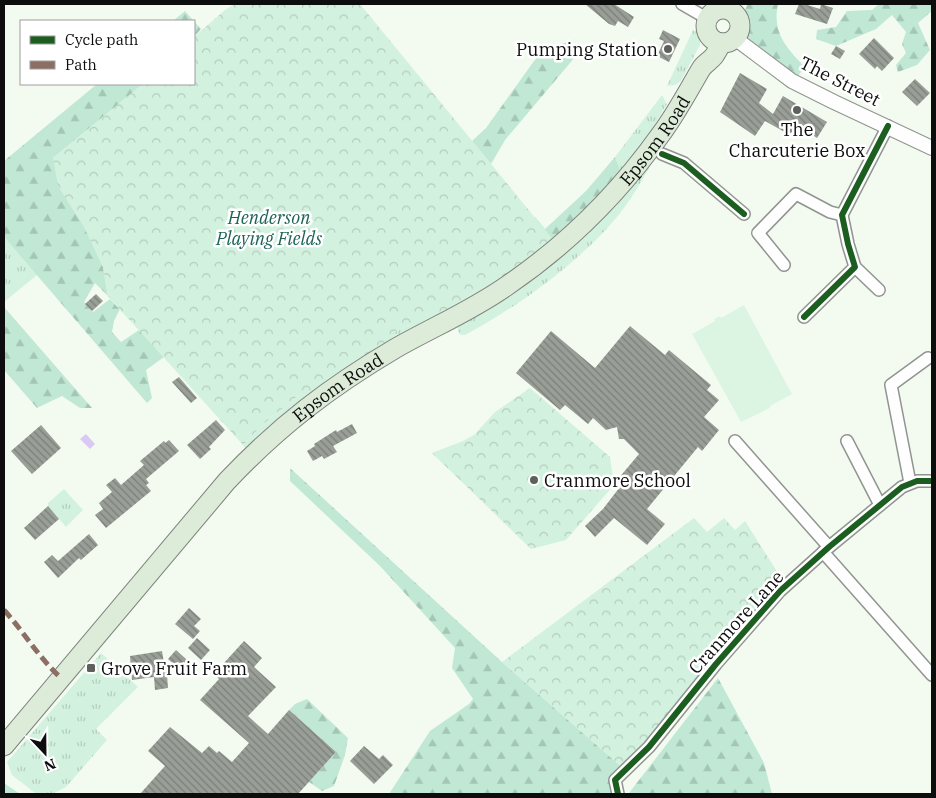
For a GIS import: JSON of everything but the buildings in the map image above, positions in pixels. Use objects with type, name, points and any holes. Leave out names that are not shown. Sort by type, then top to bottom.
[{"type":"main road","name":"Epsom Road","points":[[4,746],[227,481],[267,440],[330,390],[397,348],[492,296],[533,268],[559,247],[614,194],[639,164],[673,117],[702,67],[704,52],[725,21]]},
{"type":"street","points":[[682,4],[725,21]]},
{"type":"street","name":"The Street","points":[[725,21],[792,81],[932,148]]},
{"type":"street","points":[[879,290],[855,267],[842,215],[888,126]]},
{"type":"street","points":[[662,154],[684,163],[744,214]]},
{"type":"street","points":[[784,266],[758,233],[796,194],[830,212],[842,215]]},
{"type":"street","points":[[804,317],[855,267]]},
{"type":"street","points":[[910,483],[891,385],[928,358]]},
{"type":"street","points":[[735,441],[932,674]]},
{"type":"street","points":[[847,441],[880,505]]},
{"type":"street","name":"Cranmore Lane","points":[[618,794],[615,780],[649,747],[716,664],[780,591],[902,487],[917,481],[932,481]]},
{"type":"green space","name":"Henderson Playing Fields","points":[[235,4],[360,4],[555,242],[528,265],[428,323],[412,323],[393,333],[394,342],[306,396],[301,393],[261,426],[243,445],[108,296],[103,267],[84,227],[58,186],[53,158],[142,85],[195,85],[195,36],[225,10]]},
{"type":"green space","points":[[748,4],[778,4],[777,23],[782,39],[805,67],[797,77],[766,56],[748,38],[743,16]]},
{"type":"green space","points":[[879,4],[932,4],[932,11],[918,23],[930,50],[917,65],[898,72],[896,65],[906,53],[902,44],[906,32],[892,15],[876,29],[836,46],[816,39],[817,30],[836,27],[847,11],[872,10]]},
{"type":"green space","points":[[185,11],[193,20],[174,20]]},
{"type":"green space","points":[[195,22],[201,29],[195,36]]},
{"type":"green space","points":[[693,30],[701,33],[700,45],[681,81],[675,85],[667,86]]},
{"type":"green space","points":[[569,42],[581,50],[505,140],[491,164],[472,141],[486,128],[534,61],[544,51],[554,45]]},
{"type":"green space","points":[[96,85],[142,85],[53,158],[103,267],[108,296],[95,283],[84,302],[93,312],[110,299],[120,309],[114,321],[112,332],[121,342],[139,330],[164,357],[146,370],[152,398],[147,403],[4,237],[4,161]]},
{"type":"green space","points":[[662,95],[667,104],[651,132],[621,172],[615,157]]},
{"type":"green space","points":[[615,157],[621,172],[564,235],[424,301],[535,217],[545,229],[586,191]]},
{"type":"green space","points":[[655,157],[626,206],[606,230],[588,247],[549,281],[507,311],[465,335],[461,335],[458,331],[458,326]]},
{"type":"green space","points":[[4,237],[37,275],[4,302]]},
{"type":"green space","points":[[744,305],[792,394],[770,406],[770,408],[741,422],[692,334],[715,321],[714,319],[720,316],[721,318]]},
{"type":"green space","points":[[4,307],[92,408],[80,408],[62,396],[37,408],[4,370]]},
{"type":"green space","points":[[412,323],[428,323],[394,342],[393,333]]},
{"type":"green space","points":[[530,388],[610,457],[614,485],[566,540],[531,549],[432,453],[474,435],[495,412]]},
{"type":"green space","points":[[301,393],[306,396],[246,450],[243,445],[261,426]]},
{"type":"green space","points":[[290,468],[502,662],[624,769],[614,794],[389,794],[430,731],[469,704],[473,699],[452,668],[455,648],[380,566],[290,481]]},
{"type":"green space","points":[[64,489],[83,510],[66,527],[48,506],[48,503]]},
{"type":"green space","points":[[694,518],[707,532],[724,518],[735,530],[745,521],[778,573],[780,591],[624,769],[502,662]]},
{"type":"green space","points":[[101,653],[138,687],[96,729],[107,740],[66,787],[54,793],[35,793],[12,775],[7,762]]},
{"type":"green space","points":[[718,678],[764,763],[772,794],[629,794],[629,793]]},
{"type":"green space","points":[[307,699],[348,738],[345,755],[334,786],[322,791],[309,782],[336,752],[289,710],[295,704]]},
{"type":"green space","points":[[4,783],[20,794],[4,794]]},
{"type":"shaded area","points":[[86,434],[95,444],[90,449],[80,439]]},
{"type":"marked path","points":[[4,610],[61,678]]},
{"type":"cycle path","points":[[804,317],[855,267],[842,215],[888,126]]},
{"type":"cycle path","points":[[662,154],[684,163],[744,214]]},
{"type":"cycle path","points":[[618,794],[615,780],[649,747],[716,664],[780,591],[829,547],[902,487],[917,481],[932,481]]},
{"type":"place","name":"Pumping Station","points":[[668,49]]},
{"type":"place","name":"The Charcuterie Box","points":[[797,110]]},
{"type":"place","name":"Cranmore School","points":[[534,480]]},
{"type":"place","name":"Grove Fruit Farm","points":[[91,668]]}]
